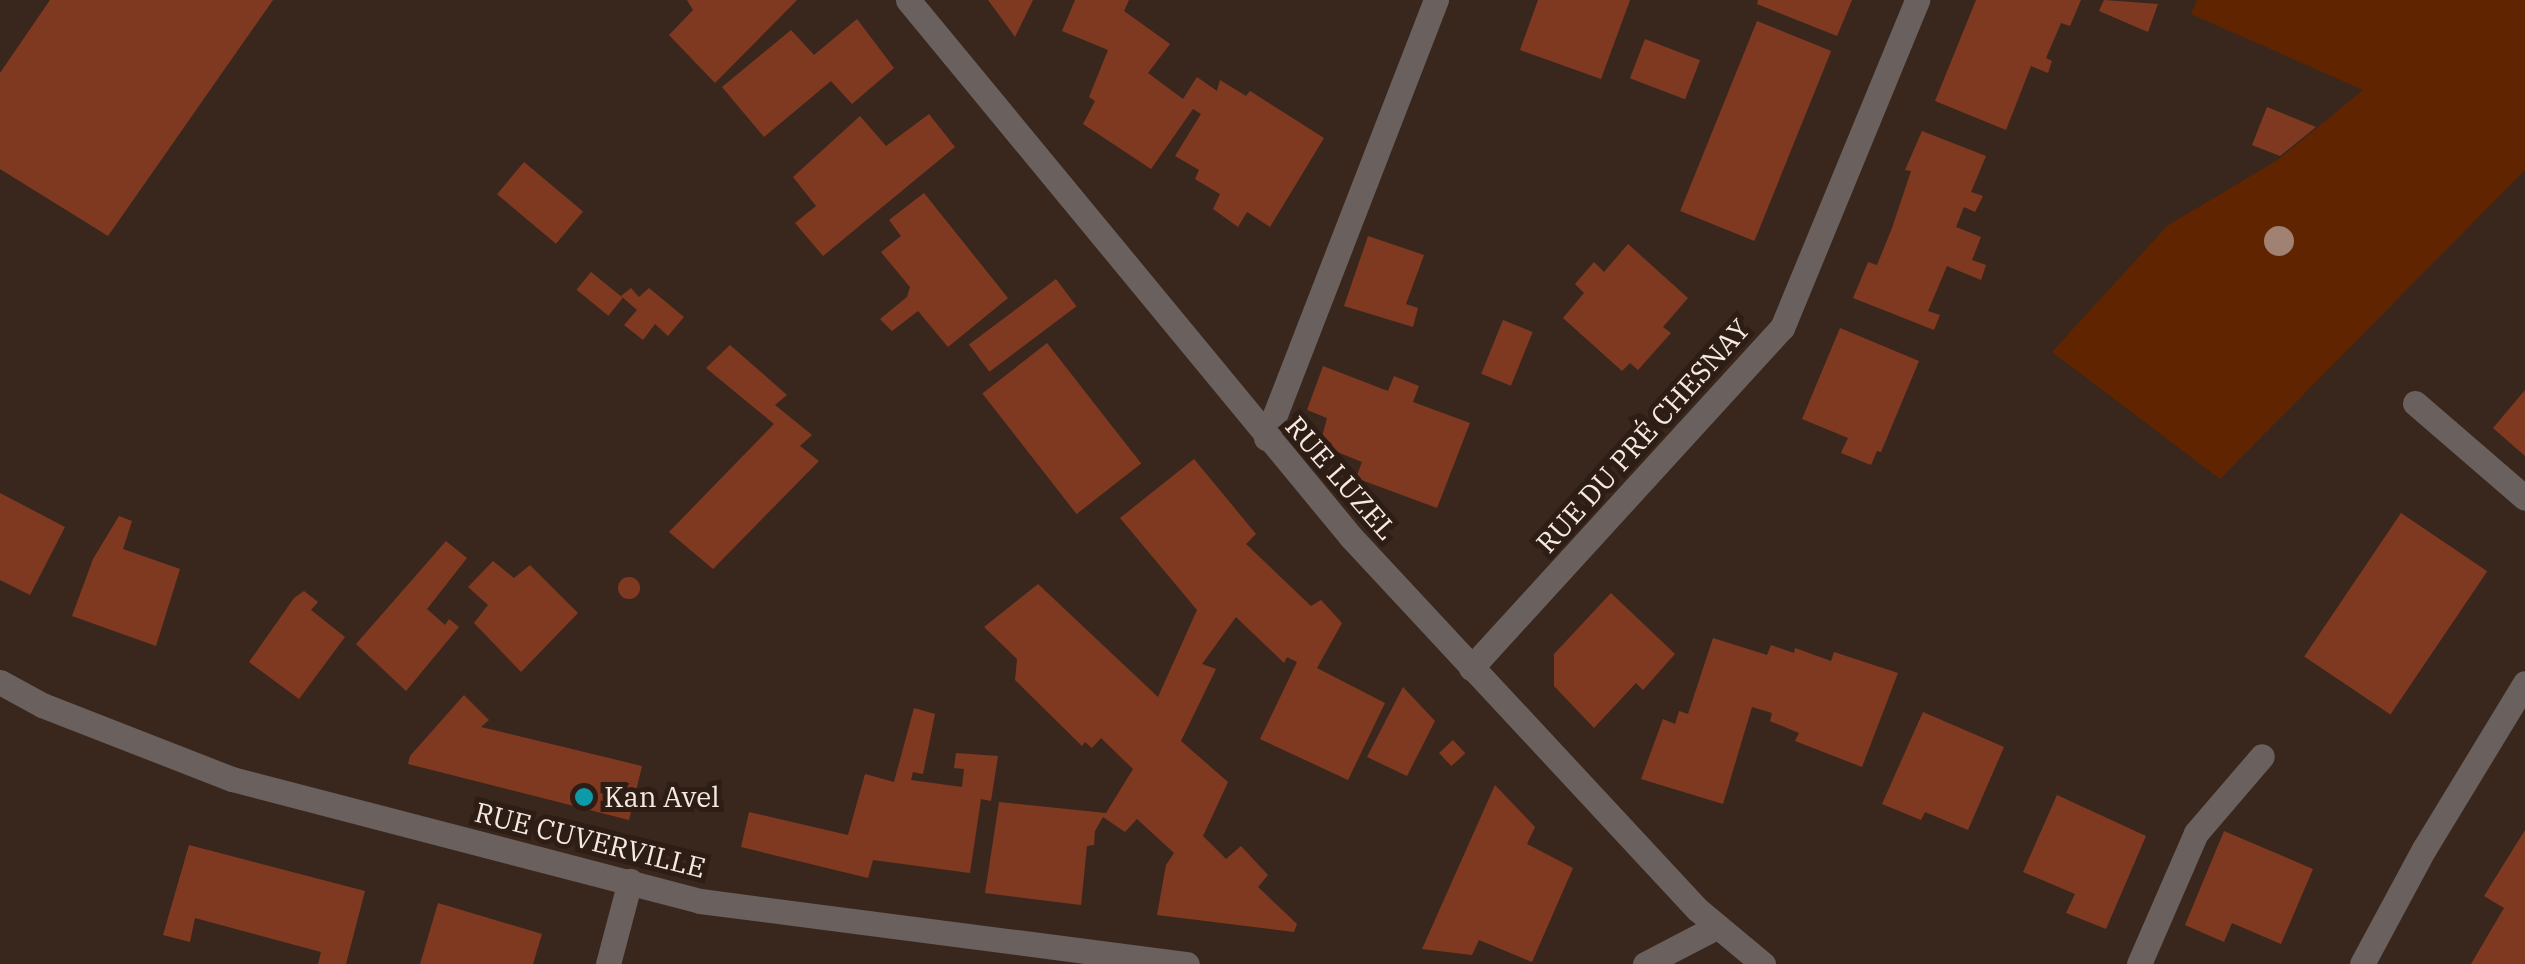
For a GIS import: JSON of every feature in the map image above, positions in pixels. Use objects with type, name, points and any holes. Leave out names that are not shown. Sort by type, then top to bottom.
[{"type":"street","name":"RUE LUZEL","points":[[908,0],[1266,438],[1470,668],[1716,927],[1763,964]]},
{"type":"street","points":[[1266,438],[1436,0]]},
{"type":"street","name":"RUE DU PRÉ CHESNAY","points":[[1470,668],[1782,328],[1917,0]]},
{"type":"street","points":[[2415,402],[2525,498]]},
{"type":"street","name":"RUE CUVERVILLE","points":[[0,682],[42,705],[232,779],[700,901],[1187,964]]},
{"type":"street","points":[[2362,964],[2424,849],[2525,683]]},
{"type":"street","points":[[2139,964],[2196,833],[2262,756]]},
{"type":"street","points":[[608,964],[630,881]]},
{"type":"street","points":[[1645,964],[1716,927]]},
{"type":"shaded area","points":[[2197,0],[2525,0],[2525,170],[2220,479],[2052,352],[2167,226],[2279,159],[2363,90],[2191,14]]},
{"type":"building","points":[[50,0],[273,0],[108,236],[0,169],[0,73]]},
{"type":"building","points":[[687,0],[797,0],[715,83],[669,35],[693,10]]},
{"type":"building","points":[[988,0],[1033,0],[1015,37],[1002,19]]},
{"type":"building","points":[[1075,0],[1129,0],[1124,11],[1170,44],[1148,73],[1183,99],[1197,77],[1217,91],[1220,80],[1246,96],[1250,91],[1324,138],[1270,227],[1247,212],[1238,227],[1213,209],[1220,194],[1195,179],[1199,170],[1175,156],[1201,114],[1193,109],[1151,169],[1083,124],[1095,101],[1089,97],[1108,50],[1062,31]]},
{"type":"building","points":[[1538,0],[1630,0],[1601,79],[1520,50]]},
{"type":"building","points":[[1758,0],[1852,0],[1837,36],[1757,4]]},
{"type":"building","points":[[1976,0],[2081,0],[2070,26],[2061,23],[2046,58],[2052,61],[2048,73],[2031,66],[2006,130],[1935,101]]},
{"type":"building","points":[[2104,0],[2158,4],[2148,32],[2099,11]]},
{"type":"building","points":[[857,19],[894,68],[852,104],[831,81],[764,137],[722,87],[791,30],[814,55]]},
{"type":"building","points":[[1757,21],[1831,51],[1754,241],[1680,211]]},
{"type":"building","points":[[1645,39],[1700,60],[1685,99],[1630,78]]},
{"type":"building","points":[[2267,107],[2316,127],[2280,156],[2252,145]]},
{"type":"building","points":[[929,114],[955,147],[823,256],[795,223],[816,206],[793,177],[860,116],[886,146]]},
{"type":"building","points":[[1922,131],[1986,156],[1971,192],[1983,196],[1975,212],[1964,207],[1956,227],[1981,237],[1972,260],[1986,265],[1981,280],[1947,266],[1928,311],[1940,315],[1934,330],[1853,298],[1868,262],[1877,265],[1911,171],[1905,170]]},
{"type":"building","points":[[524,162],[583,211],[556,244],[497,194]]},
{"type":"building","points":[[924,193],[1008,298],[948,347],[918,311],[892,331],[880,319],[907,297],[910,287],[881,252],[901,236],[889,220]]},
{"type":"building","points":[[1368,236],[1424,255],[1406,304],[1418,308],[1413,327],[1344,306]]},
{"type":"building","points":[[1628,244],[1688,298],[1663,327],[1671,333],[1638,370],[1630,363],[1622,371],[1563,318],[1584,293],[1575,284],[1594,262],[1604,272]]},
{"type":"building","points":[[591,272],[623,298],[608,316],[577,290]]},
{"type":"building","points":[[1056,279],[1076,306],[989,372],[969,345]]},
{"type":"building","points":[[631,288],[639,297],[649,288],[684,317],[668,336],[655,324],[643,340],[624,325],[637,310],[621,296]]},
{"type":"building","points":[[1503,320],[1533,332],[1511,386],[1481,374]]},
{"type":"building","points":[[1840,328],[1919,361],[1881,452],[1877,451],[1871,465],[1841,453],[1848,438],[1802,419]]},
{"type":"building","points":[[1047,343],[1141,464],[1077,514],[982,393]]},
{"type":"building","points":[[730,345],[787,395],[775,405],[812,435],[800,446],[819,461],[713,569],[669,532],[774,424],[706,368]]},
{"type":"building","points":[[1323,366],[1388,391],[1394,376],[1419,386],[1413,402],[1470,423],[1437,508],[1356,478],[1362,462],[1330,449],[1332,443],[1321,441],[1327,418],[1307,410]]},
{"type":"building","points":[[2525,390],[2525,456],[2493,428]]},
{"type":"building","points":[[1194,459],[1256,534],[1246,544],[1311,606],[1321,600],[1342,623],[1317,668],[1385,703],[1348,780],[1260,739],[1297,662],[1287,657],[1284,663],[1236,617],[1202,664],[1216,669],[1181,741],[1228,782],[1203,836],[1226,859],[1241,846],[1268,875],[1258,887],[1297,924],[1294,932],[1157,915],[1166,865],[1174,853],[1137,819],[1125,832],[1103,817],[1095,831],[1094,845],[1087,846],[1081,905],[985,893],[999,802],[1106,813],[1133,769],[1101,738],[1092,748],[1085,742],[1082,746],[1015,680],[1017,659],[984,627],[1038,584],[1158,697],[1197,610],[1120,518]]},
{"type":"building","points":[[0,493],[65,527],[30,595],[0,580]]},
{"type":"building","points":[[2401,513],[2487,571],[2390,715],[2304,656]]},
{"type":"building","points":[[119,516],[132,521],[123,549],[180,569],[156,646],[72,616],[93,559]]},
{"type":"building","points":[[446,541],[467,558],[427,609],[445,625],[449,619],[459,627],[406,691],[356,644]]},
{"type":"building","points":[[493,561],[514,578],[530,565],[578,613],[521,672],[474,623],[488,605],[468,587]]},
{"type":"building","points":[[629,577],[637,580],[637,596],[629,599],[621,596],[618,588],[621,580]]},
{"type":"building","points":[[304,591],[318,602],[311,610],[345,637],[299,699],[249,662],[294,598]]},
{"type":"building","points":[[1611,593],[1675,654],[1643,690],[1636,683],[1594,728],[1554,686],[1554,654]]},
{"type":"building","points":[[1713,638],[1767,655],[1771,645],[1794,653],[1795,648],[1831,661],[1834,652],[1898,673],[1862,767],[1795,741],[1799,733],[1770,721],[1772,713],[1752,707],[1723,804],[1641,779],[1663,719],[1675,724],[1679,711],[1688,714]]},
{"type":"building","points":[[1403,687],[1435,721],[1407,776],[1367,757]]},
{"type":"building","name":"Kan Avel","points":[[464,695],[489,720],[481,727],[642,766],[629,820],[408,764],[410,756]]},
{"type":"building","points":[[914,708],[935,714],[923,774],[913,772],[911,780],[962,787],[964,769],[954,768],[956,753],[998,756],[991,801],[981,799],[970,873],[873,860],[868,878],[741,847],[749,812],[848,835],[865,774],[894,782]]},
{"type":"building","points":[[1923,712],[2004,747],[1968,830],[1925,812],[1921,820],[1882,804]]},
{"type":"building","points":[[1453,740],[1465,753],[1451,766],[1439,753]]},
{"type":"building","points":[[1495,785],[1535,827],[1527,844],[1573,868],[1532,962],[1479,940],[1472,955],[1422,949]]},
{"type":"building","points":[[2057,795],[2146,836],[2106,929],[2066,913],[2075,894],[2023,872]]},
{"type":"building","points":[[2525,830],[2525,964],[2471,964],[2504,908],[2484,896]]},
{"type":"building","points":[[2224,831],[2313,869],[2281,944],[2232,923],[2224,942],[2185,925]]},
{"type":"building","points":[[189,845],[365,891],[346,964],[318,964],[321,952],[195,918],[190,942],[163,935]]},
{"type":"building","points":[[438,903],[542,934],[533,964],[420,964]]},
{"type":"place","name":"Kan Avel","points":[[584,797]]}]
